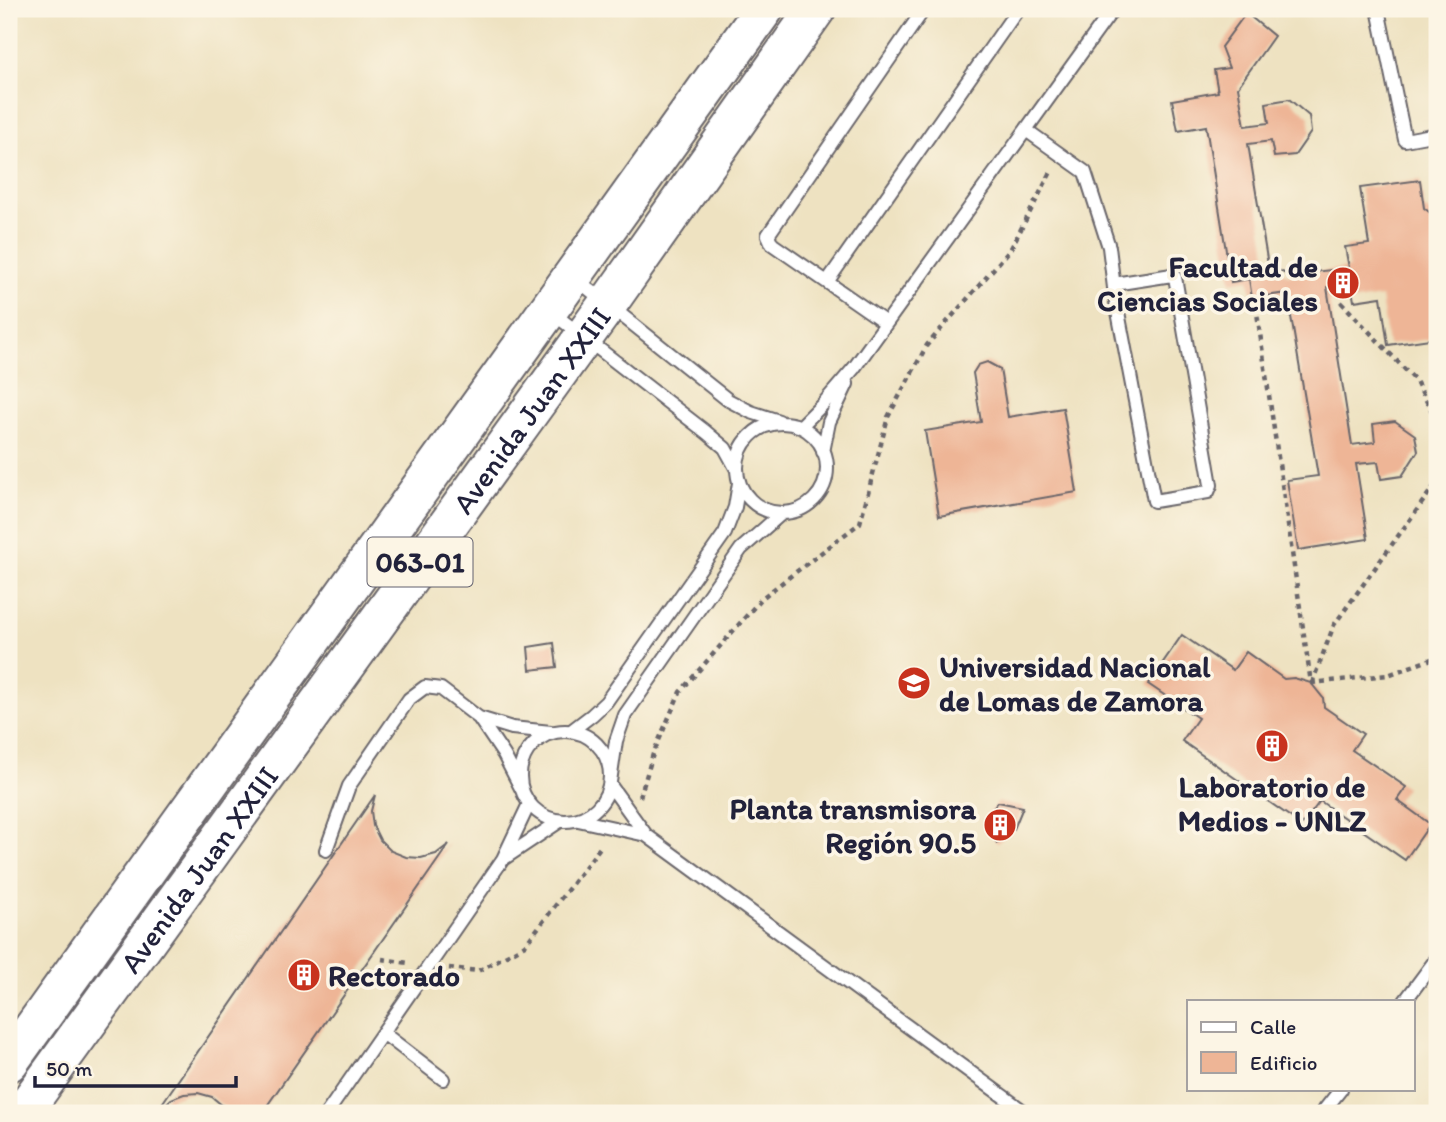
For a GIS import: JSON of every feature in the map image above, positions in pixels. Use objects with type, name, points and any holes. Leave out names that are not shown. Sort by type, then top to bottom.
[{"type":"main road","name":"Avenida Juan XXIII","points":[[9,1062],[764,9]]},
{"type":"main road","name":"Avenida Juan XXIII","points":[[22,1113],[607,305],[816,9]]},
{"type":"lane","points":[[886,323],[772,244],[768,235],[924,9]]},
{"type":"lane","points":[[827,282],[1018,9]]},
{"type":"lane","points":[[800,426],[854,368],[1113,9]]},
{"type":"lane","points":[[1378,9],[1405,140],[1437,134]]},
{"type":"lane","points":[[1026,131],[1085,172],[1109,247],[1114,284],[1154,501],[1208,492],[1211,485],[1175,277],[1172,275],[1114,284]]},
{"type":"lane","points":[[548,310],[716,440],[736,468],[739,483],[746,496],[756,505],[768,511],[782,513],[797,510],[810,503],[821,491],[826,477],[827,461],[813,435],[800,426],[751,412],[728,400],[572,276]]},
{"type":"lane","points":[[823,452],[829,422],[854,368]]},
{"type":"lane","points":[[736,468],[739,453],[746,440],[771,424],[786,423]]},
{"type":"lane","points":[[571,731],[606,702],[725,533],[735,507],[739,483]]},
{"type":"lane","points":[[577,820],[598,807],[610,783],[617,741],[625,715],[741,549],[782,513]]},
{"type":"lane","points":[[326,850],[349,786],[409,699],[425,687],[441,689],[479,718],[505,755],[529,804],[548,818],[560,821],[577,820],[646,835]]},
{"type":"lane","points":[[479,718],[512,728],[571,731],[585,735],[605,754],[610,768],[610,783],[646,835],[1026,1113]]},
{"type":"lane","points":[[522,790],[521,765],[526,754],[543,736],[555,732]]},
{"type":"lane","points":[[327,1113],[503,859],[529,804]]},
{"type":"lane","points":[[503,859],[560,821]]},
{"type":"lane","points":[[1406,1000],[1437,958]]},
{"type":"lane","points":[[383,1033],[443,1079]]},
{"type":"lane","points":[[1322,1113],[1339,1090]]},
{"type":"path","points":[[628,812],[642,794],[653,754],[680,692],[762,598],[860,523],[888,418],[894,405],[927,345],[1010,250],[1061,154]]},
{"type":"path","points":[[1341,302],[1416,381],[1437,421]]},
{"type":"path","points":[[1256,306],[1311,683]]},
{"type":"path","points":[[1311,683],[1334,625],[1437,482]]},
{"type":"path","points":[[1311,683],[1388,675],[1437,657]]},
{"type":"path","points":[[382,959],[478,971],[525,944],[617,827]]},
{"type":"building","name":"Facultad de Ciencias Sociales","points":[[1246,13],[1274,36],[1238,87],[1245,126],[1269,123],[1266,103],[1289,99],[1309,116],[1311,132],[1295,155],[1274,157],[1271,141],[1248,144],[1268,265],[1288,275],[1349,268],[1345,247],[1369,244],[1360,188],[1420,180],[1424,208],[1437,218],[1437,338],[1388,345],[1381,297],[1354,301],[1351,284],[1327,287],[1352,445],[1375,442],[1373,424],[1395,421],[1415,435],[1418,451],[1402,476],[1381,479],[1378,462],[1356,464],[1368,539],[1298,550],[1287,480],[1318,476],[1287,293],[1252,298],[1249,279],[1231,282],[1206,126],[1178,131],[1172,100],[1218,92],[1214,70],[1229,68],[1221,47]]},
{"type":"building","points":[[987,362],[1000,369],[1008,417],[1063,408],[1077,492],[939,516],[925,431],[981,422],[973,373],[978,365]]},
{"type":"building","name":"Laboratorio de Medios - UNLZ","points":[[1182,635],[1233,670],[1246,652],[1284,679],[1294,678],[1311,683],[1323,698],[1324,707],[1363,734],[1352,750],[1406,787],[1397,800],[1430,824],[1405,860],[1320,801],[1302,825],[1182,741],[1198,718],[1148,684]]},
{"type":"building","points":[[554,643],[557,667],[530,670],[528,647]]},
{"type":"building","name":"Rectorado","points":[[375,795],[371,811],[373,826],[380,840],[391,851],[406,857],[421,858],[436,854],[449,844],[262,1113],[229,1113],[212,1097],[198,1093],[171,1099],[159,1108]]},
{"type":"building","name":"Planta transmisora Región 90.5","points":[[998,802],[1023,807],[1014,829],[997,843],[983,822]]},
{"type":"place","name":"Facultad de Ciencias Sociales","points":[[1343,283]]},
{"type":"place","name":"Universidad Nacional de Lomas de Zamora","points":[[914,683]]},
{"type":"place","name":"Laboratorio de Medios - UNLZ","points":[[1272,746]]},
{"type":"place","name":"Planta transmisora Región 90.5","points":[[1000,825]]},
{"type":"place","name":"Rectorado","points":[[304,975]]}]
